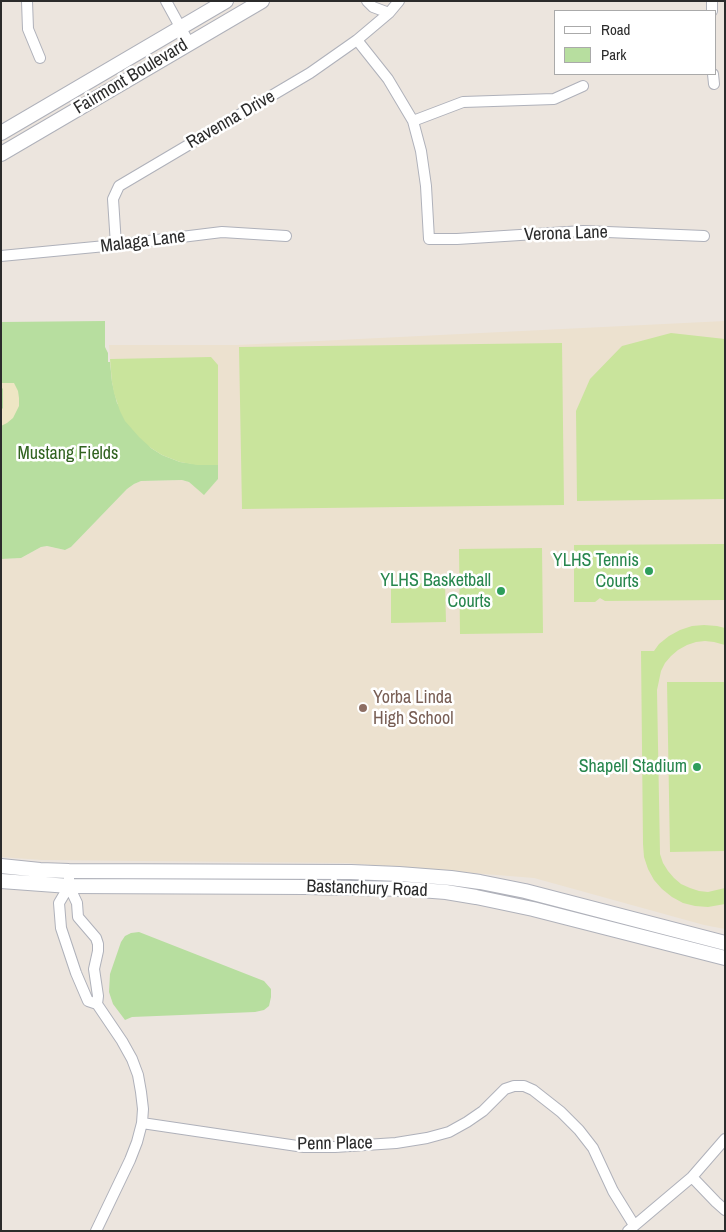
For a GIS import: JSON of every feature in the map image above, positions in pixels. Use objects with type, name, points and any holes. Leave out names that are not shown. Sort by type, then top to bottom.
[{"type":"main road","name":"Fairmont Boulevard","points":[[1,133],[226,1]]},
{"type":"main road","name":"Fairmont Boulevard","points":[[1,154],[262,1]]},
{"type":"main road","name":"Bastanchury Road","points":[[1,866],[69,871],[351,872],[451,878],[480,882],[557,899],[725,943]]},
{"type":"main road","points":[[342,888],[343,883],[347,880],[411,881],[419,875]]},
{"type":"main road","name":"Bastanchury Road","points":[[1,881],[69,886],[407,889],[446,892],[533,909],[725,958]]},
{"type":"main road","points":[[476,897],[477,893],[482,890],[542,903],[557,899]]},
{"type":"street","points":[[27,1],[28,29],[40,58]]},
{"type":"street","points":[[166,1],[189,43]]},
{"type":"street","points":[[367,1],[373,7],[389,12],[387,1]]},
{"type":"street","name":"Ravenna Drive","points":[[116,245],[113,199],[119,186],[310,73],[357,40],[399,1]]},
{"type":"street","points":[[357,40],[388,79],[413,121],[463,102],[554,99],[583,86]]},
{"type":"street","name":"Verona Lane","points":[[413,121],[426,186],[429,239],[458,239],[583,231],[704,236]]},
{"type":"street","name":"Malaga Lane","points":[[1,256],[222,232],[286,236]]},
{"type":"street","points":[[69,871],[69,886],[77,903],[78,917],[96,938],[98,944],[94,969],[98,996],[97,1004]]},
{"type":"street","points":[[69,886],[59,903],[61,928],[76,973],[88,1001],[97,1004],[122,1041],[132,1060],[138,1075],[143,1109],[142,1123],[137,1142],[96,1231]]},
{"type":"street","points":[[76,973],[94,969]]},
{"type":"street","name":"Penn Place","points":[[142,1123],[304,1147],[396,1143],[428,1138],[449,1132],[483,1111],[505,1089],[514,1086],[524,1086],[533,1090],[561,1112],[593,1148],[631,1228]]},
{"type":"street","points":[[631,1228],[692,1177],[725,1139]]},
{"type":"street","points":[[692,1177],[725,1210]]},
{"type":"shaded area","name":"Yorba Linda High School","points":[[725,321],[725,929],[704,925],[534,878],[347,863],[42,860],[1,857],[1,559],[21,558],[41,547],[47,546],[65,550],[71,547],[127,489],[141,481],[182,480],[189,482],[204,494],[218,479],[112,382],[109,345],[237,345]]},
{"type":"green space","name":"Mustang Fields","points":[[105,321],[105,347],[108,353],[108,362],[110,362],[117,403],[151,448],[162,455],[180,462],[218,465],[218,479],[204,495],[189,482],[182,480],[141,481],[127,489],[71,547],[65,550],[47,546],[41,547],[21,558],[1,559],[1,322]]},
{"type":"green space","points":[[671,333],[725,339],[725,499],[577,501],[576,411],[590,379],[622,346]]},
{"type":"green space","points":[[562,343],[564,505],[242,509],[239,347]]},
{"type":"green space","points":[[211,357],[218,365],[218,465],[197,465],[180,462],[162,455],[139,437],[125,421],[114,393],[110,359]]},
{"type":"green space","name":"YLHS Tennis Courts","points":[[725,544],[725,600],[605,601],[600,598],[595,602],[574,602],[574,545]]},
{"type":"green space","name":"YLHS Basketball Courts","points":[[542,548],[543,633],[460,634],[459,549]]},
{"type":"green space","points":[[391,583],[445,583],[446,622],[391,623]]},
{"type":"green space","points":[[704,625],[725,628],[725,645],[705,641],[687,645],[678,650],[665,663],[661,671],[657,690],[660,854],[668,871],[681,884],[699,891],[708,892],[725,888],[725,904],[708,907],[683,903],[662,889],[648,869],[644,857],[643,844],[641,651],[654,651],[659,644],[680,630]]},
{"type":"green space","name":"Shapell Stadium","points":[[667,682],[725,682],[725,851],[670,852]]},
{"type":"green space","points":[[139,932],[264,981],[271,989],[269,1006],[264,1010],[255,1012],[132,1017],[125,1020],[113,1004],[109,992],[110,974],[121,942],[125,936]]},
{"type":"sand","points":[[1,383],[14,383],[18,391],[19,406],[13,418],[1,426],[3,389]]},
{"type":"place","name":"YLHS Tennis Courts","points":[[649,571]]},
{"type":"place","name":"YLHS Basketball Courts","points":[[501,591]]},
{"type":"place","name":"Yorba Linda High School","points":[[363,708]]},
{"type":"place","name":"Shapell Stadium","points":[[697,767]]}]
